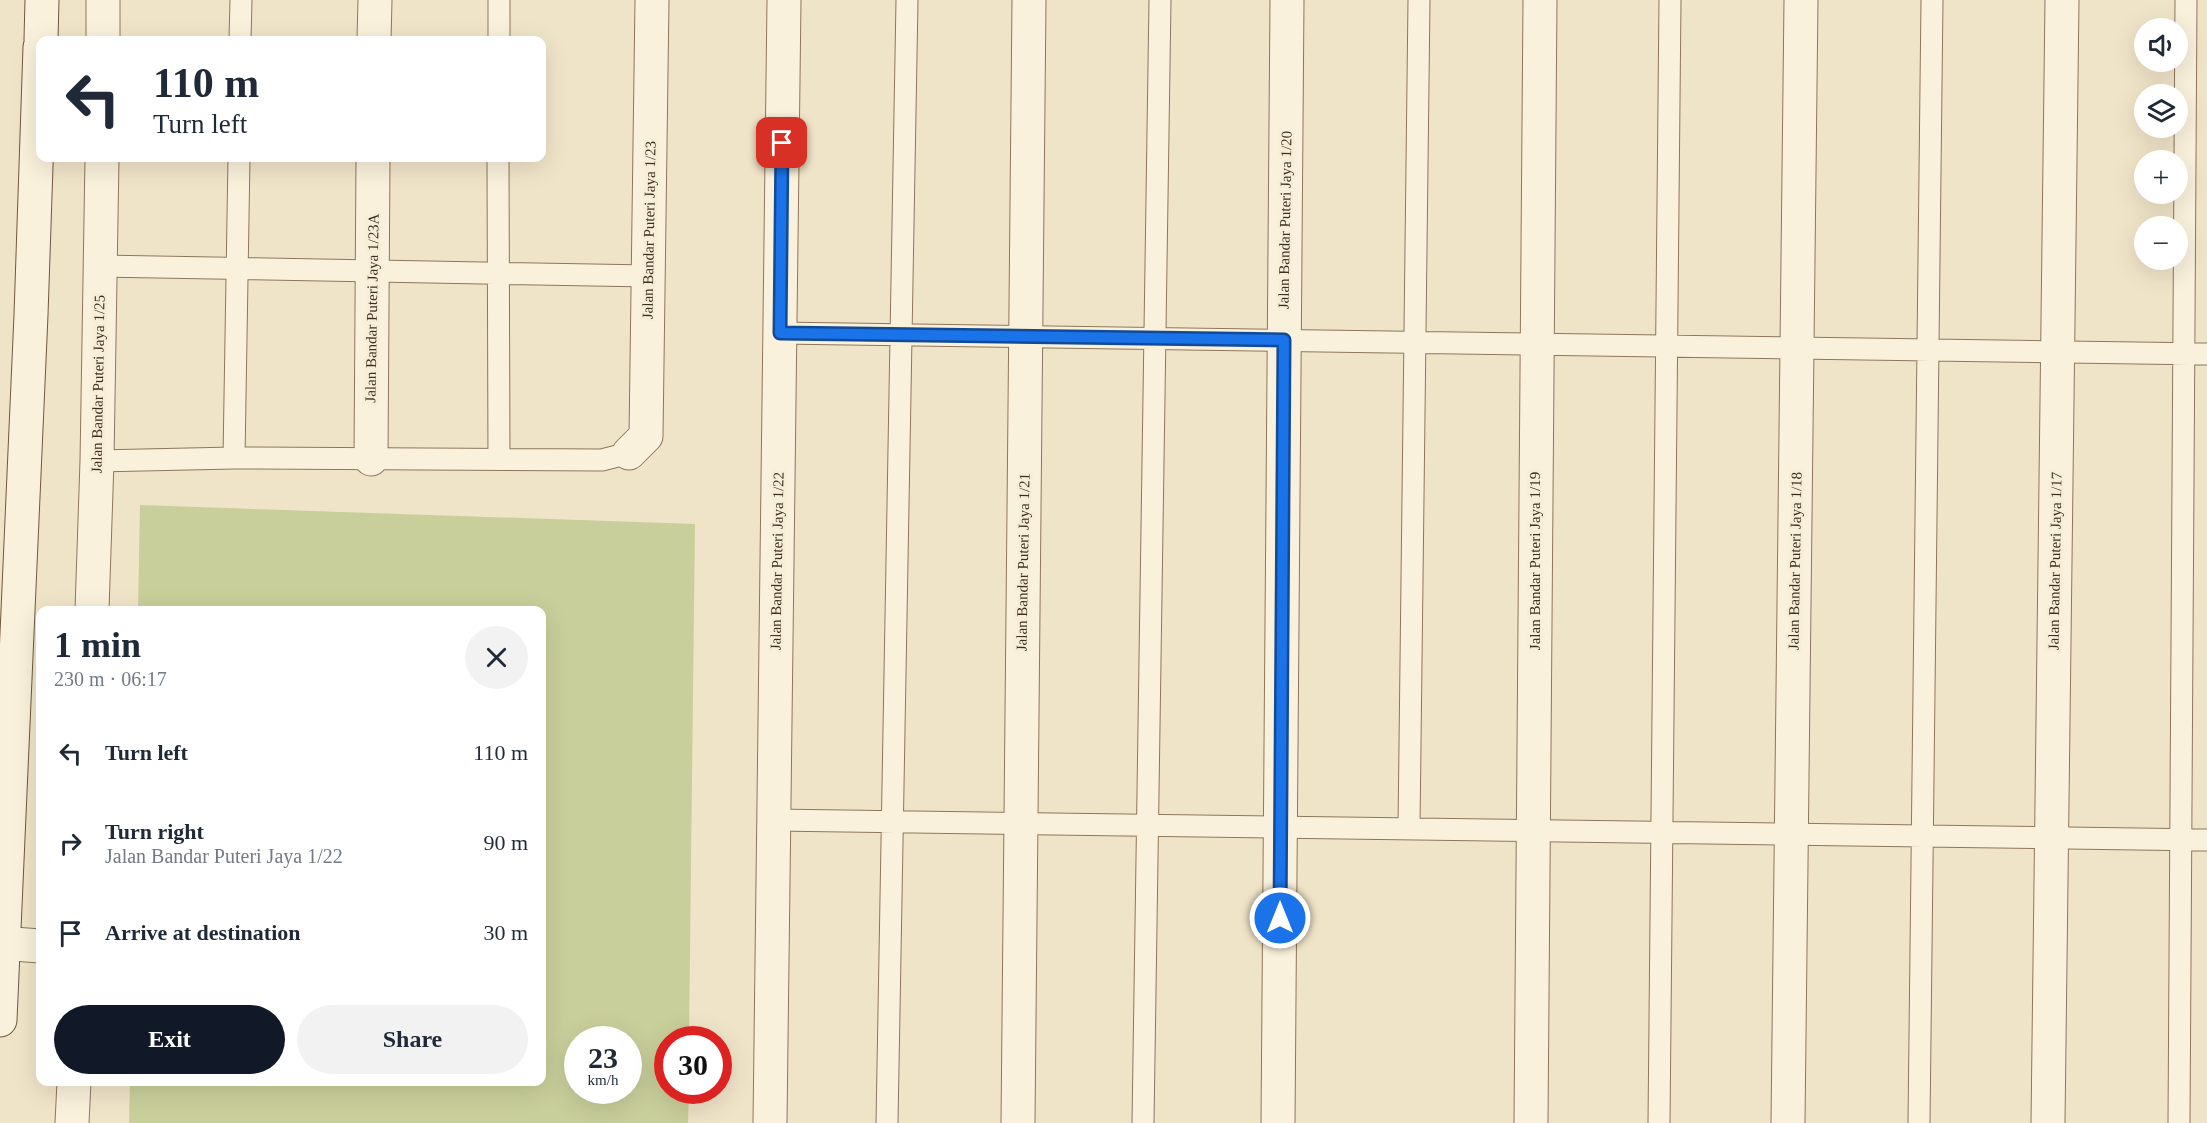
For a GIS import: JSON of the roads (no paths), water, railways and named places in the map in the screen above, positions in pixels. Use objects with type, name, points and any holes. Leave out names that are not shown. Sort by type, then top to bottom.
[{"type":"street","points":[[41,36],[42,0]]},
{"type":"street","points":[[103,0],[103,36]]},
{"type":"street","points":[[374,36],[375,0]]},
{"type":"street","name":"Jalan Bandar Puteri Jaya 1/23","points":[[629,453],[646,436],[652,0]]},
{"type":"street","name":"Jalan Bandar Puteri Jaya 1/22","points":[[770,1123],[784,0]]},
{"type":"street","name":"Jalan Bandar Puteri Jaya 1/21","points":[[1017,1123],[1029,0]]},
{"type":"street","name":"Jalan Bandar Puteri Jaya 1/20","points":[[1278,1123],[1287,0]]},
{"type":"street","name":"Jalan Bandar Puteri Jaya 1/19","points":[[1531,1123],[1540,0]]},
{"type":"street","name":"Jalan Bandar Puteri Jaya 1/18","points":[[1788,1123],[1802,0]]},
{"type":"street","name":"Jalan Bandar Puteri Jaya 1/17","points":[[2048,1123],[2062,0]]},
{"type":"street","points":[[0,1020],[1,943],[36,162]]},
{"type":"street","name":"Jalan Bandar Puteri Jaya 1/25","points":[[92,606],[102,162]]},
{"type":"street","name":"Jalan Bandar Puteri Jaya 1/23A","points":[[370,459],[373,162]]},
{"type":"street","points":[[1,943],[36,946]]},
{"type":"street","points":[[72,1123],[74,1086]]},
{"type":"lane","points":[[240,36],[241,0]]},
{"type":"lane","points":[[499,0],[499,36]]},
{"type":"lane","points":[[887,1123],[907,0]]},
{"type":"lane","points":[[1143,1123],[1160,0]]},
{"type":"lane","points":[[1409,828],[1419,0]]},
{"type":"lane","points":[[1659,1123],[1670,0]]},
{"type":"lane","points":[[1919,1123],[1932,0]]},
{"type":"lane","points":[[2179,1123],[2186,0]]},
{"type":"lane","points":[[234,458],[238,162]]},
{"type":"lane","points":[[498,162],[499,459]]},
{"type":"lane","points":[[100,266],[649,276]]},
{"type":"lane","points":[[780,333],[2207,354]]},
{"type":"lane","points":[[97,461],[234,458],[602,460],[629,453]]},
{"type":"lane","points":[[774,820],[2207,840]]}]
